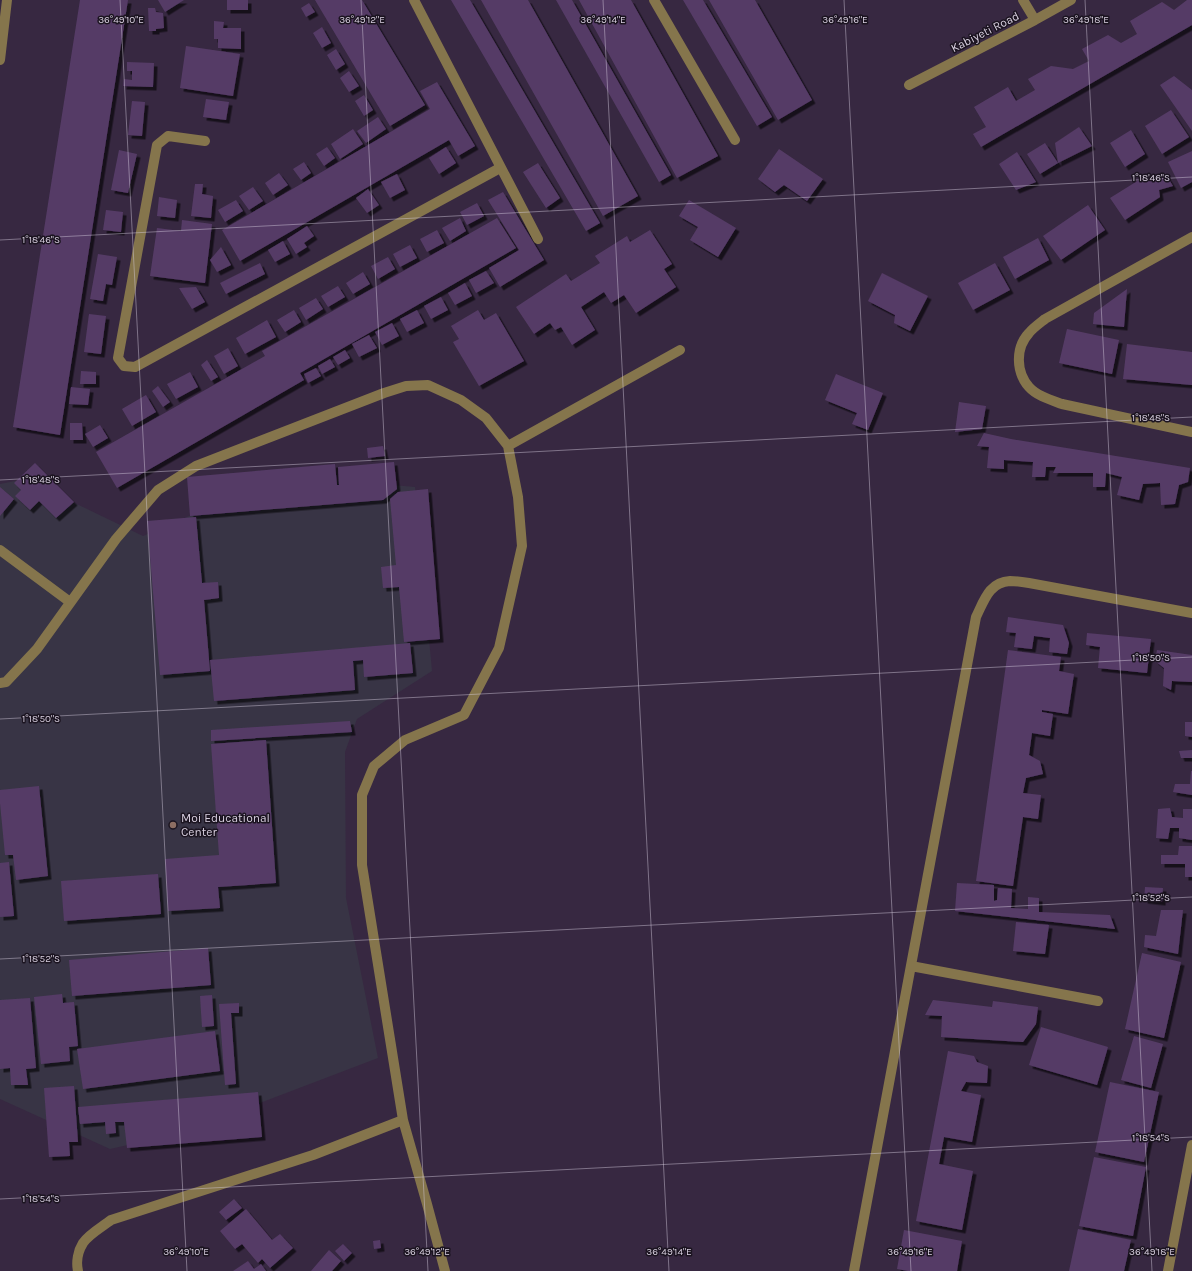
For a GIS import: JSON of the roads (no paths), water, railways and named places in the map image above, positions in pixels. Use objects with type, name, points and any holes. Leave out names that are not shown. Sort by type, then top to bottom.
[{"type":"street","points":[[0,60],[7,0]]},
{"type":"street","points":[[414,0],[538,239]]},
{"type":"street","points":[[654,0],[735,140]]},
{"type":"street","points":[[1023,0],[1035,20]]},
{"type":"street","name":"Kabiyeti Road","points":[[909,85],[1071,0]]},
{"type":"street","points":[[205,141],[168,136],[157,145],[118,358],[124,366],[135,367],[500,168]]},
{"type":"street","points":[[1192,236],[1045,318],[1028,333],[1020,349],[1018,360],[1022,376],[1030,388],[1046,398],[1062,404],[1192,432]]},
{"type":"street","points":[[508,446],[680,350]]},
{"type":"street","points":[[0,683],[6,682],[36,649],[116,540],[158,490],[196,466],[384,393],[406,386],[428,385],[460,400],[486,418],[508,446],[518,497],[522,546],[499,648],[464,715],[405,740],[374,766],[362,795],[362,865],[403,1120],[445,1271]]},
{"type":"street","points":[[0,550],[70,602]]},
{"type":"street","points":[[854,1271],[976,617],[988,592],[998,583],[1010,581],[1023,582],[1192,613]]},
{"type":"street","points":[[911,966],[1098,1001]]},
{"type":"street","points":[[78,1271],[76,1263],[83,1243],[92,1234],[111,1220],[313,1155],[403,1120]]},
{"type":"street","points":[[1168,1271],[1192,1145]]},
{"type":"place","name":"Moi Educational Center","points":[[173,825]]}]
